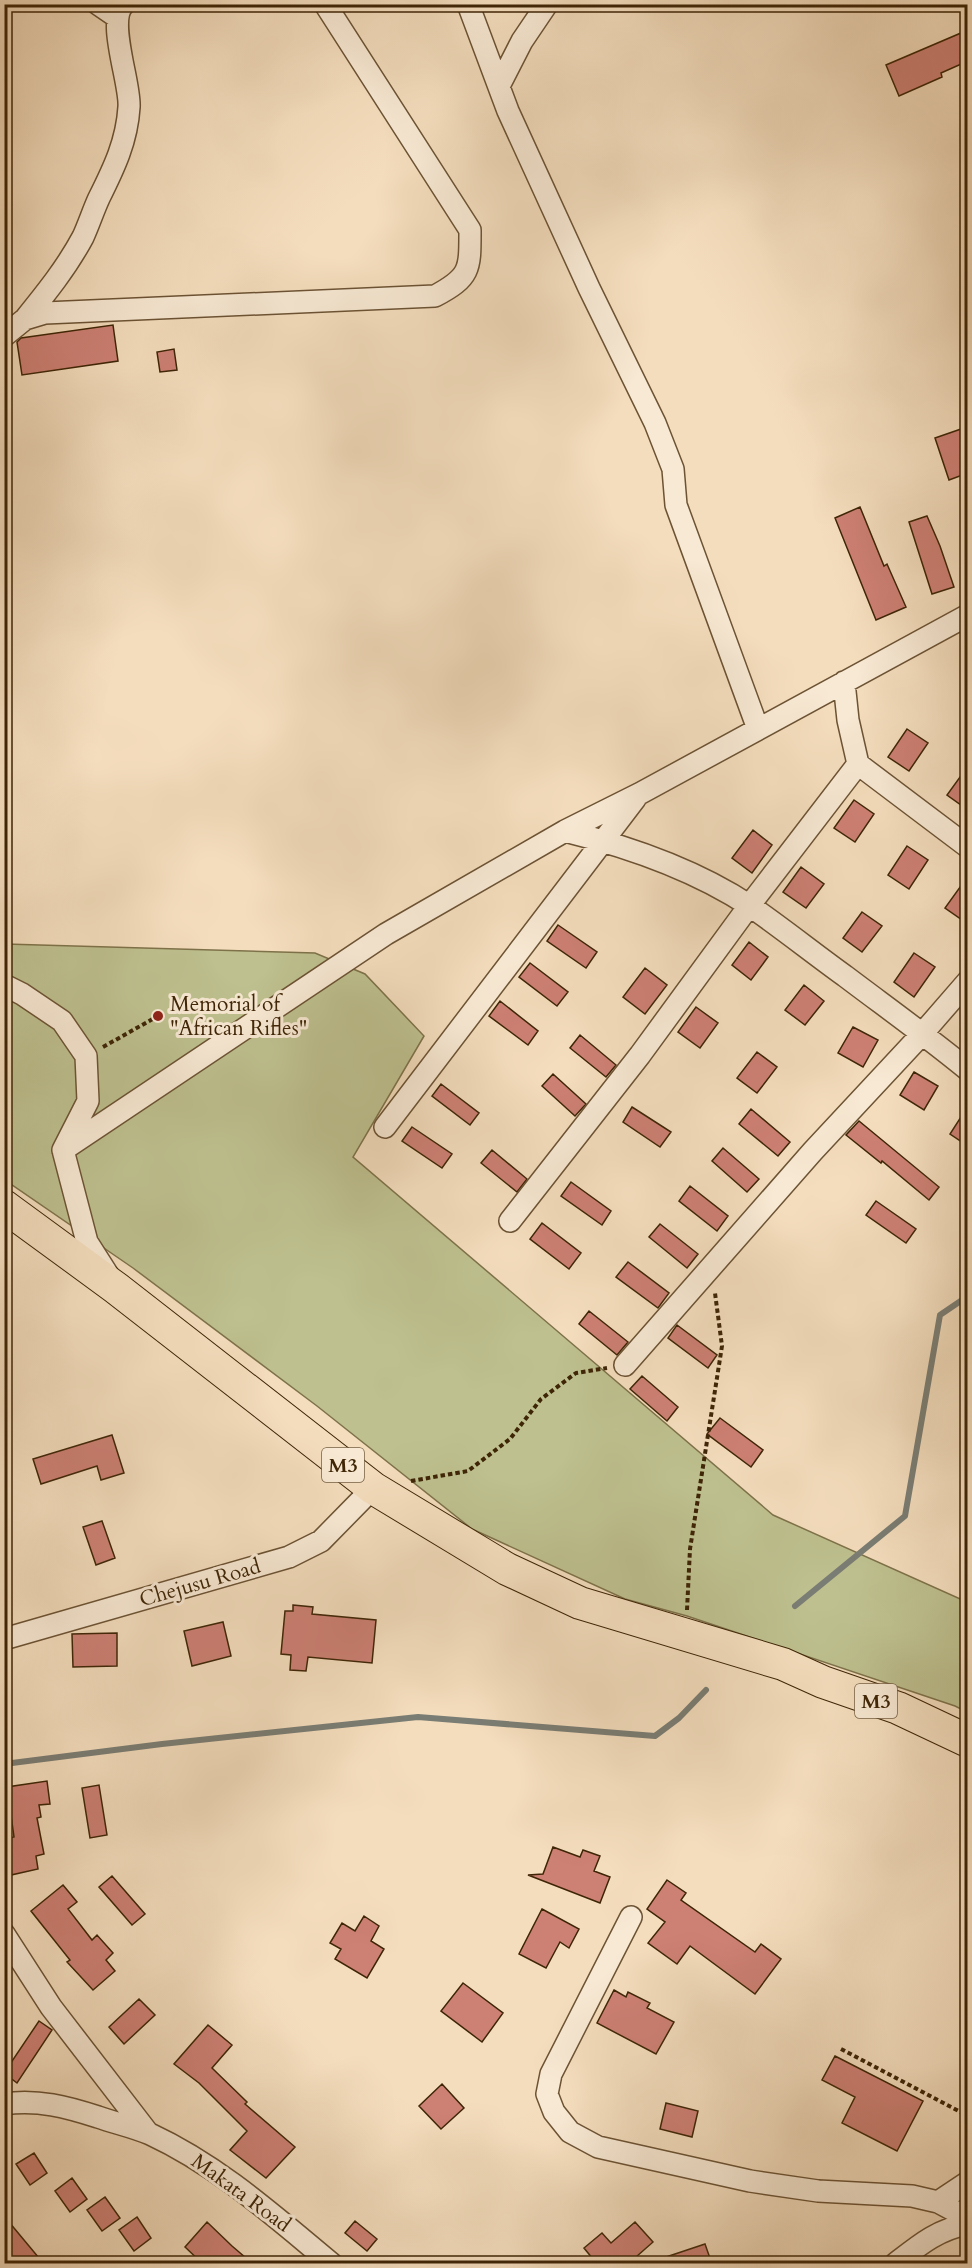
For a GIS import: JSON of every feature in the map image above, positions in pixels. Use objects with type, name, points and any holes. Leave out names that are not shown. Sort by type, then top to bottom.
[{"type":"highway","name":"M3","points":[[4,1206],[116,1288],[373,1488],[507,1569],[580,1603],[783,1664],[823,1682],[898,1708],[968,1741]]},
{"type":"street","points":[[4,336],[25,320],[54,284],[83,236],[128,131],[130,103],[118,34],[121,11],[98,4]]},
{"type":"street","points":[[25,320],[45,313],[435,296],[453,286],[467,273],[470,230],[325,4]]},
{"type":"street","points":[[468,4],[508,111],[584,277],[655,423],[673,469],[676,505],[758,729]]},
{"type":"street","points":[[499,86],[522,41],[547,4]]},
{"type":"street","points":[[63,1150],[386,934],[566,831],[965,620]]},
{"type":"street","points":[[844,682],[848,720],[858,764],[968,847]]},
{"type":"street","points":[[510,1221],[640,1055],[858,764]]},
{"type":"street","points":[[385,1127],[639,794]]},
{"type":"street","points":[[566,831],[656,857],[709,882],[750,906],[968,1070]]},
{"type":"street","points":[[625,1365],[813,1151],[968,981]]},
{"type":"street","points":[[4,985],[22,994],[62,1021],[86,1056],[88,1101],[63,1150],[87,1242],[116,1288]]},
{"type":"street","name":"Chejusu Road","points":[[4,1639],[289,1557],[321,1541],[373,1488]]},
{"type":"street","points":[[631,1917],[551,2074],[547,2094],[554,2112],[570,2132],[598,2147],[623,2154],[750,2181],[818,2191],[912,2196],[942,2204],[968,2218]]},
{"type":"street","points":[[4,1934],[51,2007],[148,2133]]},
{"type":"street","name":"Makata Road","points":[[4,2104],[49,2103],[148,2133],[231,2181],[332,2264]]},
{"type":"street","points":[[940,2233],[942,2204],[968,2182]]},
{"type":"street","points":[[895,2264],[940,2233],[968,2224]]},
{"type":"path","points":[[86,1056],[158,1016]]},
{"type":"path","points":[[686,1635],[690,1549],[722,1346],[711,1266]]},
{"type":"path","points":[[373,1488],[468,1471],[510,1440],[541,1399],[576,1373],[625,1365]]},
{"type":"path","points":[[841,2049],[968,2116]]},
{"type":"green space","points":[[5,944],[315,953],[365,974],[424,1036],[353,1157],[773,1515],[967,1602],[967,1712],[687,1616],[625,1599],[472,1529],[317,1406],[133,1268],[5,1180]]},
{"type":"building","points":[[968,30],[968,61],[941,73],[942,77],[899,96],[886,65]]},
{"type":"building","points":[[113,325],[118,361],[22,375],[17,342],[21,338]]},
{"type":"building","points":[[174,349],[177,370],[160,372],[157,352]]},
{"type":"building","points":[[961,429],[968,446],[968,473],[949,480],[935,438]]},
{"type":"building","points":[[860,507],[884,566],[887,564],[906,607],[876,620],[835,518]]},
{"type":"building","points":[[927,516],[954,587],[932,594],[909,522]]},
{"type":"building","points":[[907,729],[928,743],[909,771],[888,757]]},
{"type":"building","points":[[968,766],[968,810],[947,795]]},
{"type":"building","points":[[854,800],[874,814],[855,842],[834,828]]},
{"type":"building","points":[[753,830],[772,845],[752,873],[732,858]]},
{"type":"building","points":[[907,846],[928,860],[909,889],[888,875]]},
{"type":"building","points":[[801,867],[824,884],[806,908],[783,892]]},
{"type":"building","points":[[968,876],[968,924],[945,908]]},
{"type":"building","points":[[862,912],[882,926],[862,952],[843,938]]},
{"type":"building","points":[[558,925],[597,952],[586,968],[547,941]]},
{"type":"building","points":[[749,942],[768,957],[751,980],[732,965]]},
{"type":"building","points":[[914,953],[935,967],[914,997],[894,982]]},
{"type":"building","points":[[530,963],[568,992],[557,1006],[519,977]]},
{"type":"building","points":[[645,968],[667,985],[645,1014],[623,997]]},
{"type":"building","points":[[804,985],[824,1001],[805,1025],[785,1010]]},
{"type":"building","points":[[500,1001],[538,1031],[528,1045],[489,1016]]},
{"type":"building","points":[[696,1007],[718,1023],[700,1048],[678,1032]]},
{"type":"building","points":[[853,1027],[878,1040],[863,1067],[838,1053]]},
{"type":"building","points":[[580,1035],[616,1065],[606,1077],[570,1048]]},
{"type":"building","points":[[757,1052],[777,1067],[757,1093],[737,1078]]},
{"type":"building","points":[[914,1072],[938,1086],[924,1110],[900,1095]]},
{"type":"building","points":[[553,1074],[586,1104],[575,1116],[542,1086]]},
{"type":"building","points":[[441,1084],[479,1113],[470,1125],[432,1096]]},
{"type":"building","points":[[968,1106],[968,1146],[950,1134]]},
{"type":"building","points":[[632,1107],[671,1132],[660,1147],[623,1122]]},
{"type":"building","points":[[751,1109],[790,1142],[778,1156],[739,1124]]},
{"type":"building","points":[[859,1121],[939,1187],[929,1200],[846,1135]]},
{"type":"building","points":[[412,1127],[452,1154],[442,1168],[402,1141]]},
{"type":"building","points":[[723,1148],[759,1179],[747,1192],[712,1161]]},
{"type":"building","points":[[492,1150],[527,1179],[517,1192],[481,1163]]},
{"type":"building","points":[[571,1182],[611,1211],[602,1225],[561,1196]]},
{"type":"building","points":[[690,1186],[728,1216],[717,1231],[679,1201]]},
{"type":"building","points":[[876,1201],[916,1229],[906,1243],[866,1215]]},
{"type":"building","points":[[542,1223],[581,1253],[569,1269],[530,1239]]},
{"type":"building","points":[[660,1224],[698,1254],[687,1268],[649,1237]]},
{"type":"building","points":[[628,1262],[669,1293],[658,1308],[616,1277]]},
{"type":"building","points":[[589,1311],[628,1342],[617,1355],[579,1324]]},
{"type":"building","points":[[677,1325],[717,1355],[708,1368],[668,1338]]},
{"type":"building","points":[[642,1376],[678,1407],[667,1421],[630,1389]]},
{"type":"building","points":[[720,1418],[763,1450],[751,1467],[707,1434]]},
{"type":"building","points":[[112,1435],[124,1473],[101,1480],[97,1466],[41,1484],[33,1459]]},
{"type":"building","points":[[102,1521],[115,1558],[96,1565],[83,1527]]},
{"type":"building","points":[[293,1605],[313,1607],[312,1614],[376,1620],[372,1663],[308,1657],[306,1671],[290,1670],[291,1655],[281,1654],[285,1611],[293,1611]]},
{"type":"building","points":[[223,1622],[231,1656],[192,1666],[184,1631]]},
{"type":"building","points":[[117,1633],[117,1666],[73,1667],[72,1634]]},
{"type":"building","points":[[47,1781],[50,1804],[39,1805],[41,1817],[37,1818],[44,1854],[36,1856],[38,1869],[11,1875],[4,1839],[14,1837],[7,1787]]},
{"type":"building","points":[[99,1785],[107,1835],[90,1838],[82,1788]]},
{"type":"building","points":[[553,1847],[580,1857],[583,1850],[600,1856],[594,1871],[610,1877],[600,1903],[528,1875],[543,1874]]},
{"type":"building","points":[[112,1876],[145,1914],[132,1925],[99,1887]]},
{"type":"building","points":[[667,1880],[686,1893],[681,1900],[755,1952],[761,1944],[781,1959],[755,1994],[690,1946],[677,1964],[648,1943],[665,1922],[647,1909]]},
{"type":"building","points":[[63,1885],[77,1902],[68,1909],[92,1940],[97,1935],[113,1953],[106,1960],[115,1971],[93,1990],[67,1962],[70,1960],[31,1911]]},
{"type":"building","points":[[542,1909],[579,1929],[569,1948],[560,1942],[546,1968],[519,1954]]},
{"type":"building","points":[[364,1916],[379,1926],[371,1941],[384,1949],[367,1978],[335,1959],[341,1949],[330,1943],[342,1923],[355,1931]]},
{"type":"building","points":[[463,1983],[503,2013],[482,2042],[441,2011]]},
{"type":"building","points":[[614,1990],[626,1997],[628,1992],[650,2003],[647,2008],[674,2022],[656,2054],[597,2023]]},
{"type":"building","points":[[139,1999],[155,2015],[124,2044],[109,2027]]},
{"type":"building","points":[[39,2021],[52,2030],[17,2083],[4,2073]]},
{"type":"building","points":[[208,2025],[232,2045],[212,2068],[247,2102],[245,2104],[295,2147],[266,2178],[230,2150],[247,2131],[199,2083],[174,2064]]},
{"type":"building","points":[[835,2056],[923,2101],[897,2151],[842,2123],[855,2097],[822,2080]]},
{"type":"building","points":[[442,2084],[464,2108],[441,2129],[419,2106]]},
{"type":"building","points":[[666,2103],[698,2111],[692,2137],[660,2129]]},
{"type":"building","points":[[34,2153],[47,2173],[30,2185],[16,2164]]},
{"type":"building","points":[[72,2178],[87,2199],[70,2212],[55,2191]]},
{"type":"building","points":[[105,2197],[120,2218],[102,2231],[87,2210]]},
{"type":"building","points":[[4,2216],[44,2264],[11,2264],[4,2256]]},
{"type":"building","points":[[137,2217],[151,2238],[134,2251],[119,2230]]},
{"type":"building","points":[[355,2221],[377,2239],[367,2251],[345,2233]]},
{"type":"building","points":[[207,2222],[253,2264],[203,2264],[185,2247]]},
{"type":"building","points":[[635,2222],[653,2242],[628,2264],[597,2264],[584,2248],[602,2233],[611,2243]]},
{"type":"building","points":[[705,2244],[712,2264],[655,2264],[654,2261]]},
{"type":"waterway","points":[[795,1606],[905,1516],[940,1315],[968,1296]]},
{"type":"waterway","points":[[4,1764],[162,1744],[418,1717],[655,1736],[679,1718],[706,1690]]},
{"type":"place","name":"Memorial of \"African Rifles\"","points":[[158,1016]]}]
